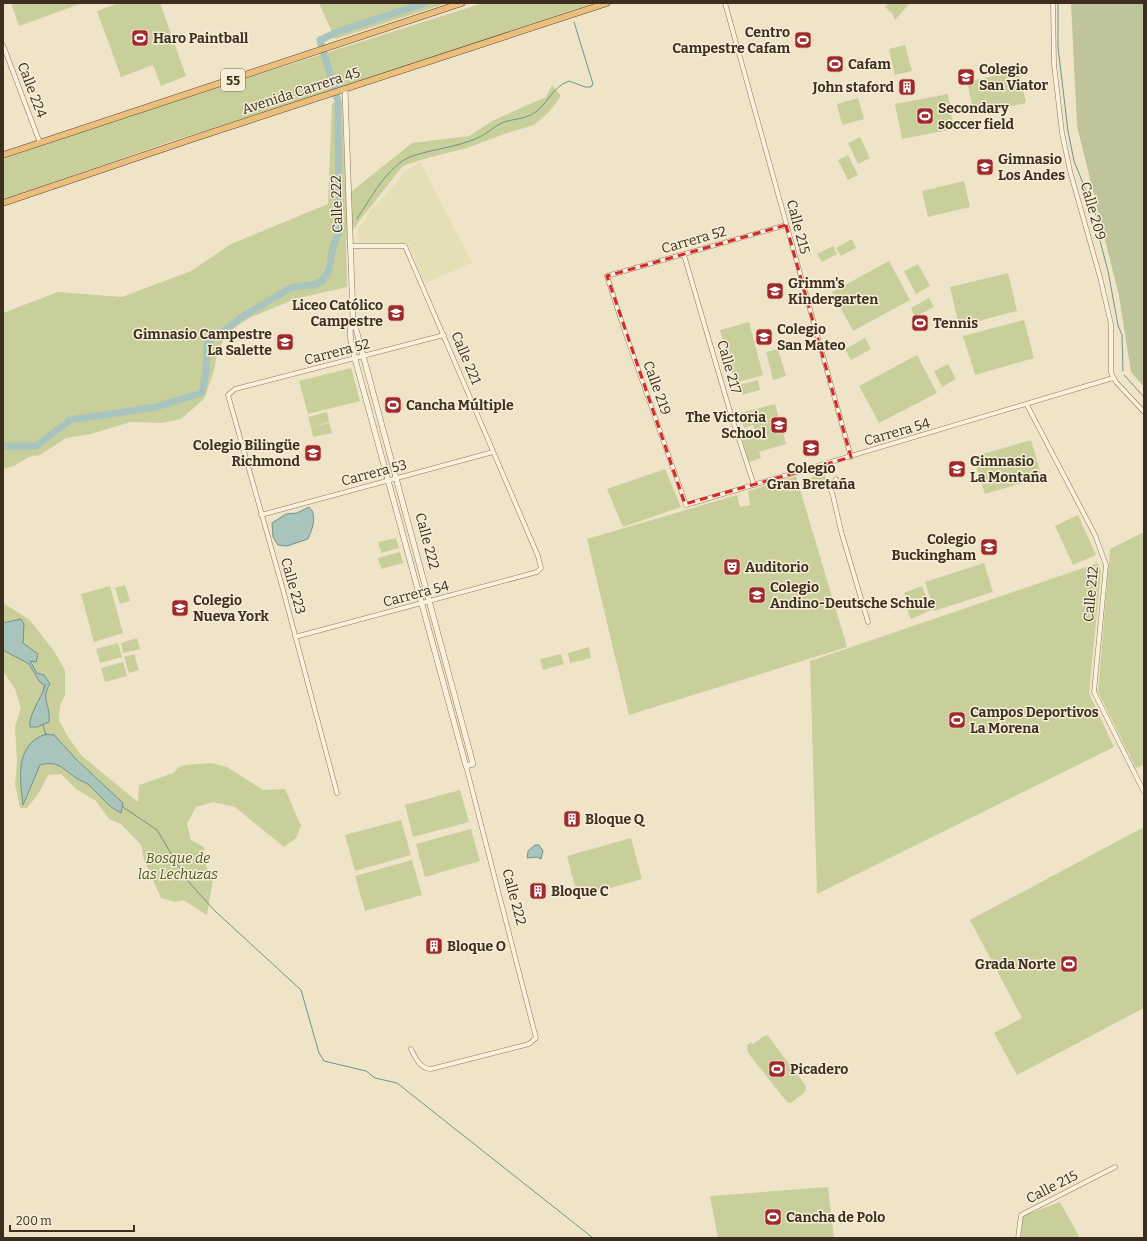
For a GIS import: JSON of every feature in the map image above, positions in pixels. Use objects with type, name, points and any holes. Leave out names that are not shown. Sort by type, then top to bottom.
[{"type":"highway","name":"55","points":[[3,155],[462,3]]},
{"type":"highway","name":"Avenida Carrera 45","points":[[3,203],[195,138],[607,3]]},
{"type":"street","name":"Calle 215","points":[[725,3],[851,456]]},
{"type":"street","name":"Calle 209","points":[[1053,3],[1054,64],[1062,133],[1070,171],[1112,324],[1110,368],[1112,378]]},
{"type":"street","name":"Calle 224","points":[[3,45],[40,143]]},
{"type":"street","name":"Calle 222","points":[[345,90],[353,318],[473,764],[466,766]]},
{"type":"street","name":"Carrera 52","points":[[607,276],[786,225]]},
{"type":"street","name":"Calle 221","points":[[350,246],[405,246],[538,556],[541,568]]},
{"type":"street","name":"Calle 217","points":[[684,255],[731,415],[754,485]]},
{"type":"street","name":"Calle 219","points":[[607,276],[627,339],[685,504],[687,505]]},
{"type":"street","name":"Calle 222","points":[[353,318],[349,330],[355,359],[466,766],[537,1034],[536,1038],[529,1044],[431,1069],[424,1068],[411,1049]]},
{"type":"street","name":"Carrera 52","points":[[235,389],[363,357],[444,334]]},
{"type":"street","name":"Carrera 54","points":[[687,505],[1027,405],[1112,378]]},
{"type":"street","points":[[1112,378],[1144,412]]},
{"type":"street","name":"Calle 223","points":[[235,389],[228,395],[228,399],[295,637],[336,793]]},
{"type":"street","name":"Calle 212","points":[[1027,405],[1095,535],[1104,558],[1106,565],[1094,692],[1144,792]]},
{"type":"street","name":"Carrera 53","points":[[261,515],[493,452]]},
{"type":"street","points":[[836,479],[832,490],[832,496],[868,622]]},
{"type":"street","name":"Carrera 54","points":[[295,637],[537,572],[541,568]]},
{"type":"street","name":"Calle 215","points":[[1018,1238],[1021,1215],[1115,1167]]},
{"type":"highlighted area","points":[[786,225],[851,457],[685,504],[607,276]]},
{"type":"shaded area","points":[[420,162],[472,263],[425,283],[408,243],[358,242],[358,229],[373,207],[386,195],[404,173]]},
{"type":"green space","points":[[11,3],[79,3],[80,4],[19,26]]},
{"type":"green space","name":"Haro Paintball","points":[[119,3],[160,3],[186,76],[161,86],[153,65],[121,77],[97,11]]},
{"type":"green space","points":[[319,3],[448,3],[335,39]]},
{"type":"green space","points":[[483,3],[594,3],[357,83],[172,141],[3,200],[3,159],[162,105]]},
{"type":"green space","points":[[889,3],[910,3],[895,20],[892,13],[885,7]]},
{"type":"green space","points":[[1071,3],[1144,3],[1144,387],[1131,372],[1119,296],[1077,126]]},
{"type":"green space","points":[[905,45],[912,71],[895,75],[889,49]]},
{"type":"green space","points":[[1019,70],[1026,103],[974,114],[967,82]]},
{"type":"green space","points":[[552,85],[561,96],[549,112],[534,125],[467,148],[427,158],[403,166],[346,240],[347,287],[295,299],[249,318],[227,333],[218,351],[213,374],[204,399],[181,419],[162,423],[131,422],[91,434],[66,438],[40,455],[29,457],[14,466],[3,469],[3,313],[58,292],[122,297],[191,271],[231,244],[328,204],[332,103],[342,102],[346,196],[412,143],[469,136],[494,120],[546,97]]},
{"type":"green space","name":"Secondary soccer field","points":[[948,94],[954,129],[902,139],[895,104]]},
{"type":"green space","points":[[858,98],[864,119],[842,125],[837,104]]},
{"type":"green space","points":[[860,137],[870,158],[858,164],[848,143]]},
{"type":"green space","points":[[848,155],[858,175],[848,180],[838,160]]},
{"type":"green space","points":[[964,181],[970,207],[928,217],[922,191]]},
{"type":"green space","points":[[852,239],[856,248],[841,256],[836,248]]},
{"type":"green space","points":[[833,246],[837,254],[822,262],[817,254]]},
{"type":"green space","points":[[889,261],[910,300],[853,331],[832,292]]},
{"type":"green space","points":[[918,264],[930,286],[916,294],[904,271]]},
{"type":"green space","points":[[1008,273],[1017,311],[959,326],[950,287]]},
{"type":"green space","points":[[929,298],[934,307],[915,317],[911,308]]},
{"type":"green space","points":[[1024,320],[1034,358],[975,375],[963,336]]},
{"type":"green space","points":[[749,322],[763,375],[735,383],[720,330]]},
{"type":"green space","points":[[865,338],[871,349],[851,360],[845,349]]},
{"type":"green space","points":[[778,349],[786,376],[773,380],[766,352]]},
{"type":"green space","points":[[917,355],[937,393],[879,423],[859,386]]},
{"type":"green space","points":[[948,364],[956,379],[942,387],[934,371]]},
{"type":"green space","points":[[351,368],[360,401],[308,414],[299,381]]},
{"type":"green space","points":[[758,380],[760,390],[742,395],[739,385]]},
{"type":"green space","name":"Cancha Múltiple","points":[[400,398],[403,408],[386,412],[383,403]]},
{"type":"green space","points":[[775,404],[786,444],[759,452],[761,458],[749,462],[740,432],[752,428],[754,437],[757,437],[753,425],[744,428],[740,413]]},
{"type":"green space","points":[[327,412],[329,422],[311,427],[308,417]]},
{"type":"green space","points":[[329,423],[332,433],[313,437],[311,427]]},
{"type":"green space","points":[[1031,440],[1042,477],[985,494],[973,457]]},
{"type":"green space","points":[[665,469],[681,507],[623,527],[607,489]]},
{"type":"green space","points":[[824,473],[827,483],[806,490],[803,480]]},
{"type":"green space","points":[[796,476],[847,647],[629,715],[587,539],[737,495],[740,507],[750,505],[748,491],[767,485],[767,489],[777,487],[777,482]]},
{"type":"green space","points":[[1078,515],[1096,555],[1073,565],[1055,526]]},
{"type":"green space","points":[[1144,532],[1144,765],[1136,768],[1098,692],[1110,549]]},
{"type":"green space","points":[[396,538],[399,548],[381,553],[378,542]]},
{"type":"green space","points":[[400,552],[403,563],[381,569],[378,558]]},
{"type":"green space","points":[[984,563],[993,592],[934,611],[925,582]]},
{"type":"green space","name":"Campos Deportivos La Morena","points":[[1098,563],[1101,571],[1089,693],[1114,747],[817,894],[810,661]]},
{"type":"green space","points":[[125,585],[130,601],[120,604],[115,588]]},
{"type":"green space","points":[[110,586],[123,633],[94,642],[81,594]]},
{"type":"green space","points":[[922,586],[926,596],[909,603],[904,593]]},
{"type":"green space","points":[[927,600],[931,610],[911,619],[907,609]]},
{"type":"green space","name":"Bosque de las Lechuzas","points":[[3,603],[30,620],[54,651],[65,670],[65,695],[60,706],[59,720],[68,737],[82,756],[138,802],[139,785],[173,773],[179,767],[211,763],[227,767],[263,790],[285,789],[301,826],[296,838],[284,847],[235,807],[213,802],[196,807],[187,824],[191,840],[204,847],[206,866],[213,880],[207,915],[183,900],[175,902],[161,898],[144,860],[141,845],[121,824],[109,819],[96,801],[76,789],[61,774],[48,775],[39,793],[27,808],[20,808],[15,784],[17,761],[15,727],[21,708],[15,689],[3,671]]},
{"type":"green space","points":[[137,638],[140,649],[123,653],[121,643]]},
{"type":"green space","points":[[118,643],[122,657],[100,663],[96,649]]},
{"type":"green space","points":[[589,647],[591,658],[570,663],[568,653]]},
{"type":"green space","points":[[134,654],[139,670],[129,673],[124,657]]},
{"type":"green space","points":[[561,654],[564,664],[543,670],[540,659]]},
{"type":"green space","points":[[123,662],[127,676],[105,682],[101,668]]},
{"type":"green space","points":[[460,790],[469,822],[413,837],[405,805]]},
{"type":"green space","points":[[401,820],[411,855],[355,871],[345,835]]},
{"type":"green space","name":"Grada Norte","points":[[1144,827],[1144,1008],[1017,1075],[994,1033],[1022,1018],[970,920]]},
{"type":"green space","points":[[471,829],[480,861],[425,877],[416,844]]},
{"type":"green space","points":[[631,838],[642,879],[578,897],[567,856]]},
{"type":"green space","points":[[412,860],[422,895],[365,911],[355,876]]},
{"type":"green space","name":"Picadero","points":[[764,1036],[768,1036],[806,1086],[805,1092],[791,1103],[787,1102],[748,1053],[747,1045],[751,1042],[753,1044]]},
{"type":"green space","name":"Cancha de Polo","points":[[828,1187],[834,1238],[718,1238],[710,1196]]},
{"type":"green space","points":[[1060,1202],[1080,1238],[1021,1238],[1022,1216]]},
{"type":"water","points":[[309,507],[312,510],[314,518],[308,539],[287,546],[278,545],[273,537],[272,523],[286,514],[297,513]]},
{"type":"water","points":[[21,619],[24,624],[23,643],[38,654],[36,662],[30,661],[37,673],[44,675],[50,684],[46,694],[49,722],[37,727],[30,727],[30,722],[45,686],[40,682],[29,664],[3,650],[3,623]]},
{"type":"water","points":[[46,734],[54,735],[77,760],[123,803],[121,813],[108,804],[88,785],[60,766],[51,764],[40,765],[23,805],[21,764],[24,754],[28,746],[36,739]]},
{"type":"water","points":[[535,845],[539,845],[543,851],[541,859],[537,857],[527,858],[528,851]]},
{"type":"waterway","points":[[3,446],[36,446],[70,420],[156,407],[202,393],[206,371],[207,343],[245,315],[292,287],[313,285],[322,281],[329,270],[333,247],[339,232],[338,101],[320,40],[337,32],[425,3]]},
{"type":"waterway","points":[[1058,3],[1058,47],[1068,131],[1074,161],[1098,220],[1099,237],[1108,271],[1118,325],[1122,335],[1123,371]]},
{"type":"waterway","points":[[357,219],[380,184],[402,161],[418,154],[467,142],[479,137],[504,122],[531,115],[542,106],[553,92],[569,81],[585,87],[591,87],[593,84],[574,22]]},
{"type":"waterway","points":[[1124,375],[1144,397]]},
{"type":"waterway","points":[[43,691],[45,684]]},
{"type":"waterway","points":[[43,725],[46,735]]},
{"type":"waterway","points":[[123,807],[157,830],[187,880],[215,911],[301,990],[319,1053],[324,1061],[366,1071],[375,1078],[397,1083],[593,1238]]},
{"type":"place","name":"Haro Paintball","points":[[140,38]]},
{"type":"place","name":"Centro Campestre Cafam","points":[[803,40]]},
{"type":"place","name":"Cafam","points":[[835,64]]},
{"type":"place","name":"Colegio San Viator","points":[[966,77]]},
{"type":"place","name":"John staford","points":[[907,87]]},
{"type":"place","name":"Secondary soccer field","points":[[925,116]]},
{"type":"place","name":"Gimnasio Los Andes","points":[[985,167]]},
{"type":"place","name":"Grimm's Kindergarten","points":[[775,291]]},
{"type":"place","name":"Liceo Católico Campestre","points":[[396,313]]},
{"type":"place","name":"Tennis","points":[[920,323]]},
{"type":"place","name":"Colegio San Mateo","points":[[764,337]]},
{"type":"place","name":"Gimnasio Campestre La Salette","points":[[285,342]]},
{"type":"place","name":"Cancha Múltiple","points":[[393,405]]},
{"type":"place","name":"The Victoria School","points":[[779,425]]},
{"type":"place","name":"Colegio Gran Bretaña","points":[[811,448]]},
{"type":"place","name":"Colegio Bilingüe Richmond","points":[[313,453]]},
{"type":"place","name":"Gimnasio La Montaña","points":[[957,469]]},
{"type":"place","name":"Colegio Buckingham","points":[[989,547]]},
{"type":"place","name":"Auditorio","points":[[732,567]]},
{"type":"place","name":"Colegio Andino-Deutsche Schule","points":[[757,595]]},
{"type":"place","name":"Colegio Nueva York","points":[[180,608]]},
{"type":"place","name":"Campos Deportivos La Morena","points":[[957,720]]},
{"type":"place","name":"Bloque Q","points":[[572,819]]},
{"type":"place","name":"Bloque C","points":[[538,891]]},
{"type":"place","name":"Bloque O","points":[[434,946]]},
{"type":"place","name":"Grada Norte","points":[[1069,964]]},
{"type":"place","name":"Picadero","points":[[777,1069]]},
{"type":"place","name":"Cancha de Polo","points":[[773,1217]]}]
